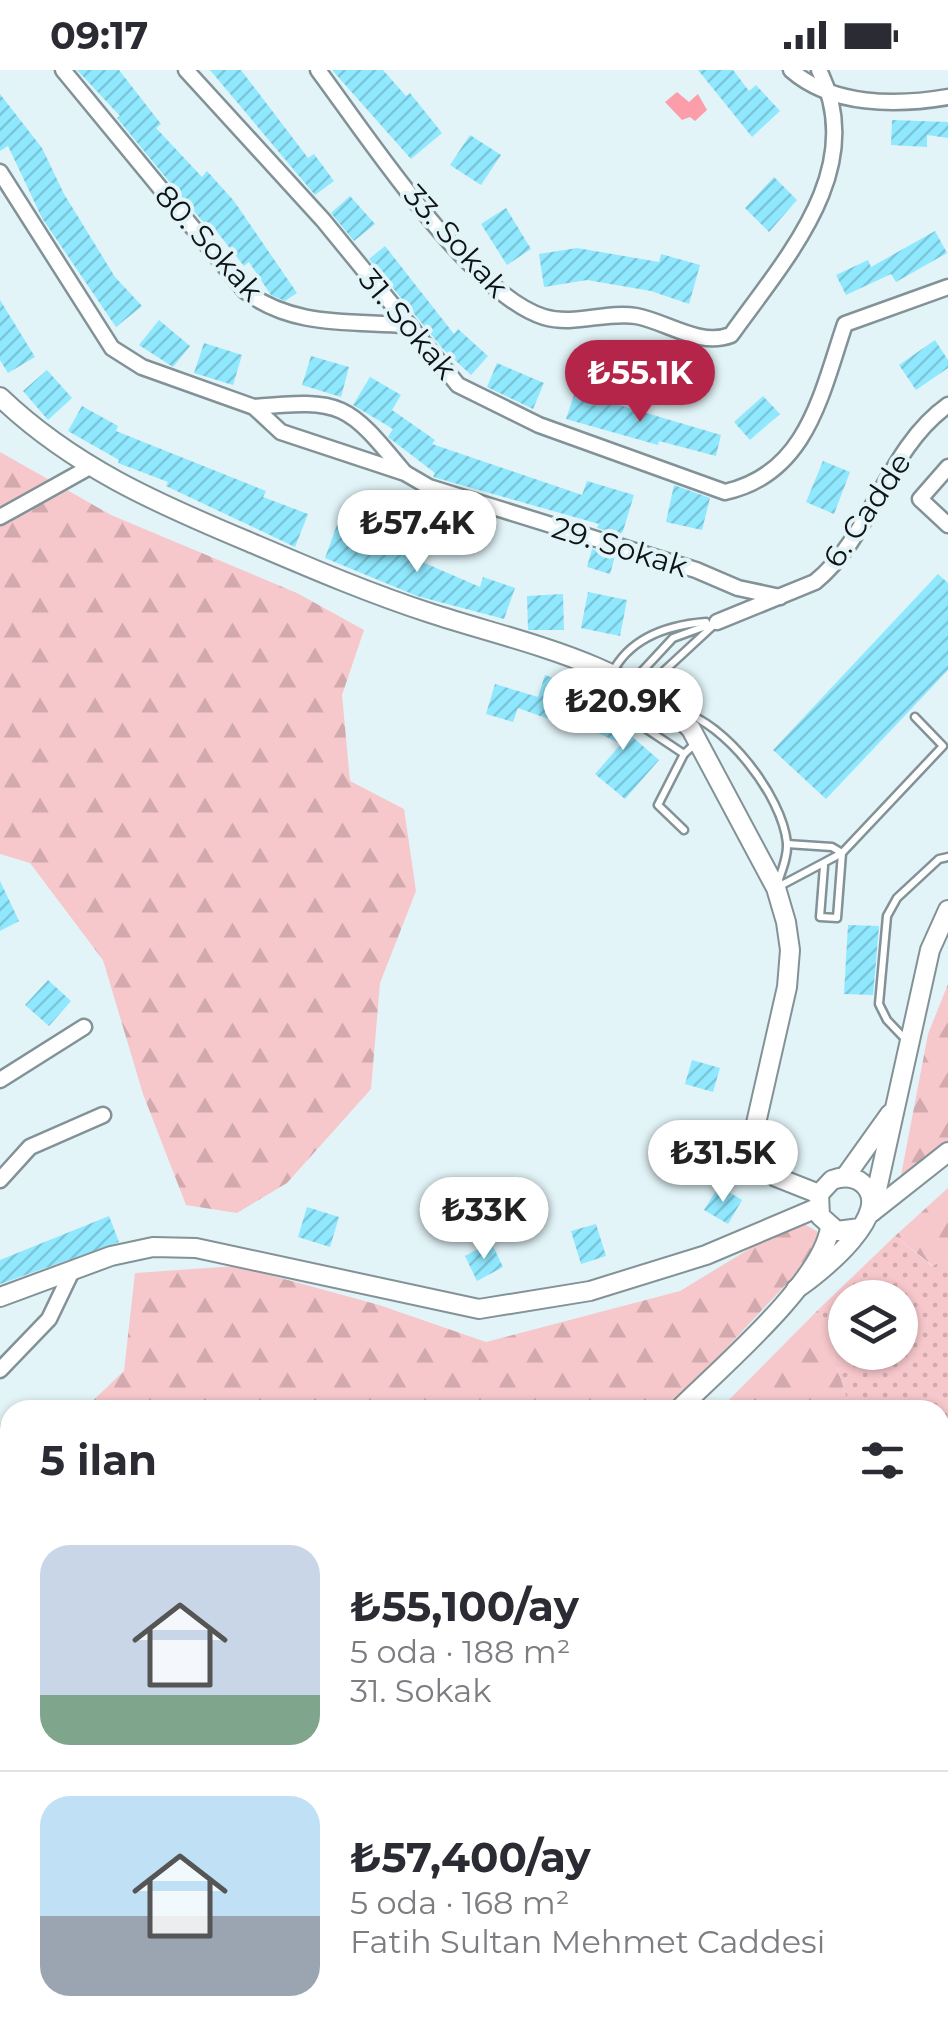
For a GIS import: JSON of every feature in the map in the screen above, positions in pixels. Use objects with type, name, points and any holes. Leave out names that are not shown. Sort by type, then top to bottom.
[{"type":"main road","points":[[0,397],[88,468],[146,498],[367,593],[612,674],[664,704],[776,888],[790,950],[787,988],[754,1132],[765,1164],[776,1178],[818,1201],[830,1228],[825,1246],[796,1290]]},
{"type":"main road","points":[[872,1212],[930,950],[948,910]]},
{"type":"main road","points":[[0,1298],[74,1268],[152,1246],[196,1248],[479,1309],[590,1291],[706,1255],[818,1201],[827,1184],[845,1177],[878,1137],[895,1105]]},
{"type":"main road","points":[[688,1400],[796,1290],[819,1274],[872,1212],[948,1152]]},
{"type":"main road","points":[[845,1177],[859,1180],[869,1190],[872,1212]]},
{"type":"main road","points":[[830,1228],[845,1232],[860,1228]]},
{"type":"street","name":"80. Sokak","points":[[63,70],[245,291],[264,305],[294,318],[405,324]]},
{"type":"street","name":"31. Sokak","points":[[186,70],[323,220],[458,385],[540,425],[725,492],[752,486],[799,447],[845,324],[948,287]]},
{"type":"street","name":"33. Sokak","points":[[318,70],[406,188],[507,301],[545,318],[580,321],[634,316],[715,341],[731,334],[800,238],[828,183],[835,139],[832,96]]},
{"type":"street","points":[[791,70],[832,96],[924,101],[948,97]]},
{"type":"street","points":[[819,70],[832,96]]},
{"type":"street","name":"29. Sokak","points":[[0,172],[112,348],[142,367],[254,407],[281,432],[404,472],[429,487],[696,570],[738,588],[780,597]]},
{"type":"street","name":"29. Sokak","points":[[254,407],[317,401],[346,410],[404,472]]},
{"type":"street","name":"6. Cadde","points":[[717,622],[815,582],[843,557],[903,455],[948,405]]},
{"type":"street","points":[[948,467],[920,498],[948,525]]},
{"type":"street","points":[[0,517],[88,468]]},
{"type":"street","points":[[0,1080],[84,1027]]},
{"type":"street","points":[[0,1180],[30,1146],[103,1115]]},
{"type":"street","points":[[0,1370],[49,1319],[74,1268]]},
{"type":"lane","points":[[612,674],[622,654],[636,643],[686,624],[717,622]]},
{"type":"lane","points":[[632,684],[673,638],[717,622]]},
{"type":"lane","points":[[717,622],[664,671],[664,704],[714,726],[740,753],[774,806],[787,844],[776,888]]},
{"type":"lane","points":[[776,888],[842,853],[946,744],[914,717]]},
{"type":"lane","points":[[639,724],[691,747],[658,805],[684,830]]},
{"type":"lane","points":[[787,844],[832,847],[842,853]]},
{"type":"lane","points":[[824,864],[820,917],[837,918],[842,853]]},
{"type":"lane","points":[[908,1042],[879,1004],[887,916],[896,898],[939,859],[948,857]]},
{"type":"green space","points":[[0,452],[111,515],[297,593],[364,630],[342,695],[350,781],[404,809],[416,891],[380,983],[371,1089],[287,1183],[237,1213],[186,1205],[143,1094],[103,960],[30,863],[0,854]]},
{"type":"green space","points":[[948,984],[948,1150],[899,1186],[928,1034]]},
{"type":"green space","points":[[948,1188],[948,1256],[933,1266],[895,1236]]},
{"type":"green space","points":[[797,1220],[829,1238],[678,1400],[94,1400],[124,1371],[135,1273],[237,1266],[379,1305],[486,1342],[680,1291]]},
{"type":"green space","points":[[895,1236],[932,1266],[948,1256],[948,1400],[847,1400],[838,1370],[918,1370],[918,1280],[849,1280]]},
{"type":"green space","points":[[828,1300],[828,1335],[820,1308]]},
{"type":"green space","points":[[820,1308],[828,1335],[828,1370],[838,1370],[847,1400],[729,1400]]},
{"type":"shaded area","points":[[677,92],[689,102],[698,94],[707,110],[695,121],[690,117],[682,120],[665,102]]},
{"type":"building","points":[[77,70],[119,70],[161,124],[156,128],[202,177],[207,171],[234,201],[297,293],[285,301],[271,295],[249,262],[244,266],[210,223],[207,226],[117,118],[120,116]]},
{"type":"building","points":[[210,70],[241,70],[308,158],[314,154],[334,181],[315,195]]},
{"type":"building","points":[[332,70],[383,70],[406,96],[410,93],[442,133],[411,159]]},
{"type":"building","points":[[698,70],[733,70],[749,91],[756,85],[780,111],[752,137]]},
{"type":"building","points":[[0,94],[42,148],[64,194],[115,277],[142,306],[116,327],[42,218],[8,146],[0,151]]},
{"type":"building","points":[[892,120],[948,122],[948,138],[927,135],[927,147],[891,145]]},
{"type":"building","points":[[470,135],[501,155],[481,185],[450,165]]},
{"type":"building","points":[[774,177],[797,200],[769,232],[745,208]]},
{"type":"building","points":[[350,196],[375,224],[354,241],[331,213]]},
{"type":"building","points":[[506,208],[531,249],[507,265],[481,224]]},
{"type":"building","points":[[935,231],[947,253],[896,282],[891,274],[846,295],[836,275],[868,260],[871,267]]},
{"type":"building","points":[[385,246],[454,334],[458,329],[488,356],[471,375],[443,349],[369,259]]},
{"type":"building","points":[[577,248],[659,262],[661,254],[700,265],[689,304],[651,291],[587,280],[544,287],[539,254]]},
{"type":"building","points":[[0,300],[35,357],[8,373],[0,360]]},
{"type":"building","points":[[159,320],[190,346],[173,367],[139,345]]},
{"type":"building","points":[[935,340],[948,360],[948,368],[916,390],[899,365]]},
{"type":"building","points":[[204,343],[242,355],[233,385],[194,373]]},
{"type":"building","points":[[311,356],[349,367],[341,397],[302,385]]},
{"type":"building","points":[[497,363],[544,383],[533,409],[487,387]]},
{"type":"building","points":[[47,370],[72,398],[48,420],[23,391]]},
{"type":"building","points":[[370,377],[401,395],[392,410],[435,440],[432,444],[582,495],[587,481],[634,495],[623,531],[620,535],[597,528],[599,524],[433,477],[435,473],[388,437],[393,429],[353,405]]},
{"type":"building","points":[[575,392],[721,435],[716,456],[659,441],[658,445],[566,419]]},
{"type":"building","points":[[763,396],[780,414],[750,440],[734,422]]},
{"type":"building","points":[[82,406],[118,426],[116,431],[266,491],[263,497],[308,514],[295,547],[166,486],[168,482],[118,463],[119,460],[68,431]]},
{"type":"building","points":[[823,461],[850,472],[834,514],[806,502]]},
{"type":"building","points":[[674,485],[710,498],[702,530],[666,522]]},
{"type":"building","points":[[337,525],[480,587],[483,577],[515,588],[504,619],[417,596],[325,558]]},
{"type":"building","points":[[592,549],[615,556],[610,574],[587,567]]},
{"type":"building","points":[[938,574],[948,583],[948,670],[826,799],[773,750]]},
{"type":"building","points":[[588,592],[627,600],[620,636],[581,628]]},
{"type":"building","points":[[563,594],[564,630],[528,630],[527,596]]},
{"type":"building","points":[[545,675],[570,684],[557,722],[518,708],[513,722],[486,714],[495,684],[538,697]]},
{"type":"building","points":[[609,700],[628,709],[620,726],[659,760],[625,799],[595,774],[621,744],[594,731]]},
{"type":"building","points":[[0,881],[19,921],[0,931]]},
{"type":"building","points":[[848,925],[879,926],[873,995],[844,994]]},
{"type":"building","points":[[48,980],[71,1001],[49,1026],[25,1005]]},
{"type":"building","points":[[692,1060],[720,1068],[713,1092],[685,1084]]},
{"type":"building","points":[[719,1186],[742,1200],[728,1224],[704,1210]]},
{"type":"building","points":[[307,1207],[339,1217],[330,1247],[298,1237]]},
{"type":"building","points":[[109,1216],[119,1242],[0,1284],[0,1260]]},
{"type":"building","points":[[596,1224],[606,1256],[581,1264],[571,1231]]},
{"type":"building","points":[[491,1242],[503,1267],[477,1281],[465,1256]]}]
